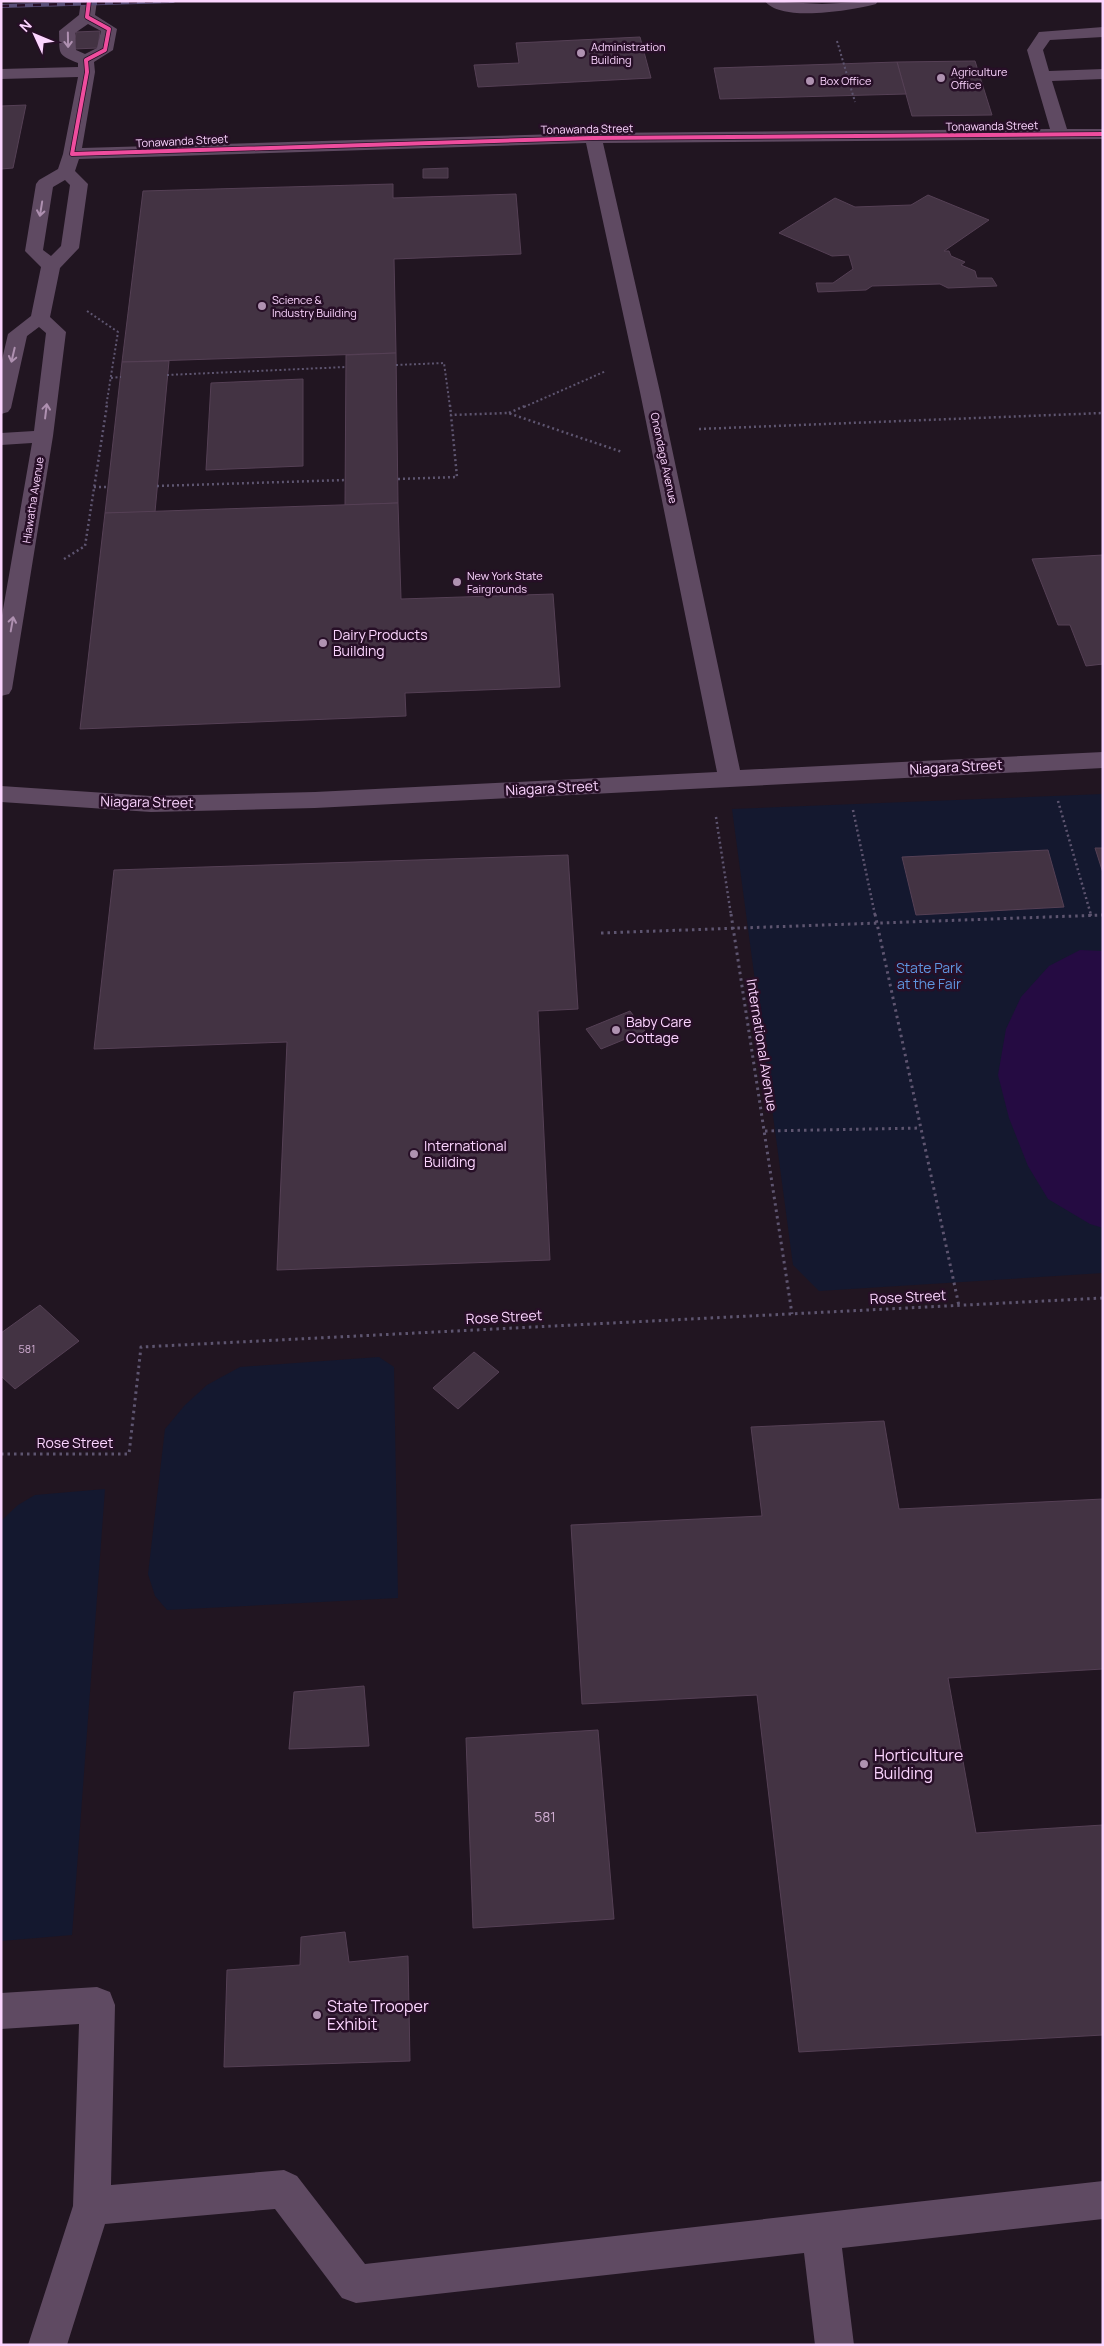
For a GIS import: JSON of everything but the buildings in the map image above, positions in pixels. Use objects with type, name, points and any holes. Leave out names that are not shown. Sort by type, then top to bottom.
[{"type":"lane","points":[[773,1],[781,5],[828,9],[870,1]]},
{"type":"lane","points":[[1,74],[87,66],[105,50],[109,28],[88,9],[68,31],[68,53],[87,66]]},
{"type":"lane","points":[[1060,135],[1034,50],[1045,34],[1103,32]]},
{"type":"lane","points":[[49,275],[34,251],[45,184],[66,172],[72,154],[87,66]]},
{"type":"lane","points":[[1042,76],[1103,74]]},
{"type":"lane","name":"Tonawanda Street","points":[[72,154],[593,138],[1103,134]]},
{"type":"lane","name":"Onondaga Avenue","points":[[593,138],[666,467],[720,778]]},
{"type":"lane","points":[[1,408],[18,334],[40,318],[49,275],[70,248],[79,184],[66,172]]},
{"type":"lane","name":"Hiawatha Avenue","points":[[1,689],[13,580],[43,436],[56,332],[40,318]]},
{"type":"lane","points":[[1,439],[43,436]]},
{"type":"lane","name":"Niagara Street","points":[[1,794],[151,804],[315,800],[1103,760]]},
{"type":"lane","points":[[1,2011],[97,2005],[92,2206],[47,2345]]},
{"type":"lane","points":[[92,2206],[284,2189],[356,2284],[1103,2200]]},
{"type":"lane","points":[[821,2232],[835,2345]]},
{"type":"path","points":[[828,9],[865,137]]},
{"type":"path","points":[[13,580],[85,546],[118,332],[49,275]]},
{"type":"path","points":[[508,413],[642,356]]},
{"type":"path","points":[[396,365],[444,363],[457,477],[398,478]]},
{"type":"path","points":[[167,375],[346,367]]},
{"type":"path","points":[[111,378],[121,377]]},
{"type":"path","points":[[451,415],[508,413],[666,467]]},
{"type":"path","points":[[658,430],[1103,413]]},
{"type":"path","points":[[157,486],[346,480]]},
{"type":"path","points":[[94,487],[108,487]]},
{"type":"path","points":[[1047,763],[1091,916]]},
{"type":"path","points":[[845,773],[958,1306]]},
{"type":"path","points":[[601,933],[1103,915]]},
{"type":"path","points":[[765,1131],[921,1128]]},
{"type":"green space","name":"State Park at the Fair","points":[[1103,794],[1103,1273],[819,1291],[793,1265],[732,809]]},
{"type":"green space","points":[[379,1357],[394,1367],[398,1598],[167,1610],[155,1596],[148,1574],[165,1429],[185,1405],[207,1385],[240,1367]]},
{"type":"green space","points":[[105,1489],[72,1935],[1,1941],[1,1521],[18,1505],[35,1495]]},
{"type":"shaded area","points":[[1080,950],[1103,951],[1103,1228],[1090,1224],[1048,1199],[1028,1166],[1009,1118],[998,1075],[1006,1029],[1021,997],[1049,966]]},
{"type":"railway","points":[[1,6],[173,1]]},
{"type":"cycle path","points":[[89,1],[87,17],[109,29],[105,50],[86,60],[87,72],[72,154],[593,138],[1103,134]]},
{"type":"place","name":"Administration Building","points":[[581,53]]},
{"type":"place","name":"Agriculture Office","points":[[941,78]]},
{"type":"place","name":"Box Office","points":[[810,81]]},
{"type":"place","name":"Science & Industry Building","points":[[262,306]]},
{"type":"place","name":"New York State Fairgrounds","points":[[457,582]]},
{"type":"place","name":"Dairy Products Building","points":[[323,643]]},
{"type":"place","name":"Baby Care Cottage","points":[[616,1030]]},
{"type":"place","name":"International Building","points":[[414,1154]]},
{"type":"place","name":"Horticulture Building","points":[[864,1764]]},
{"type":"place","name":"State Trooper Exhibit","points":[[317,2015]]}]
